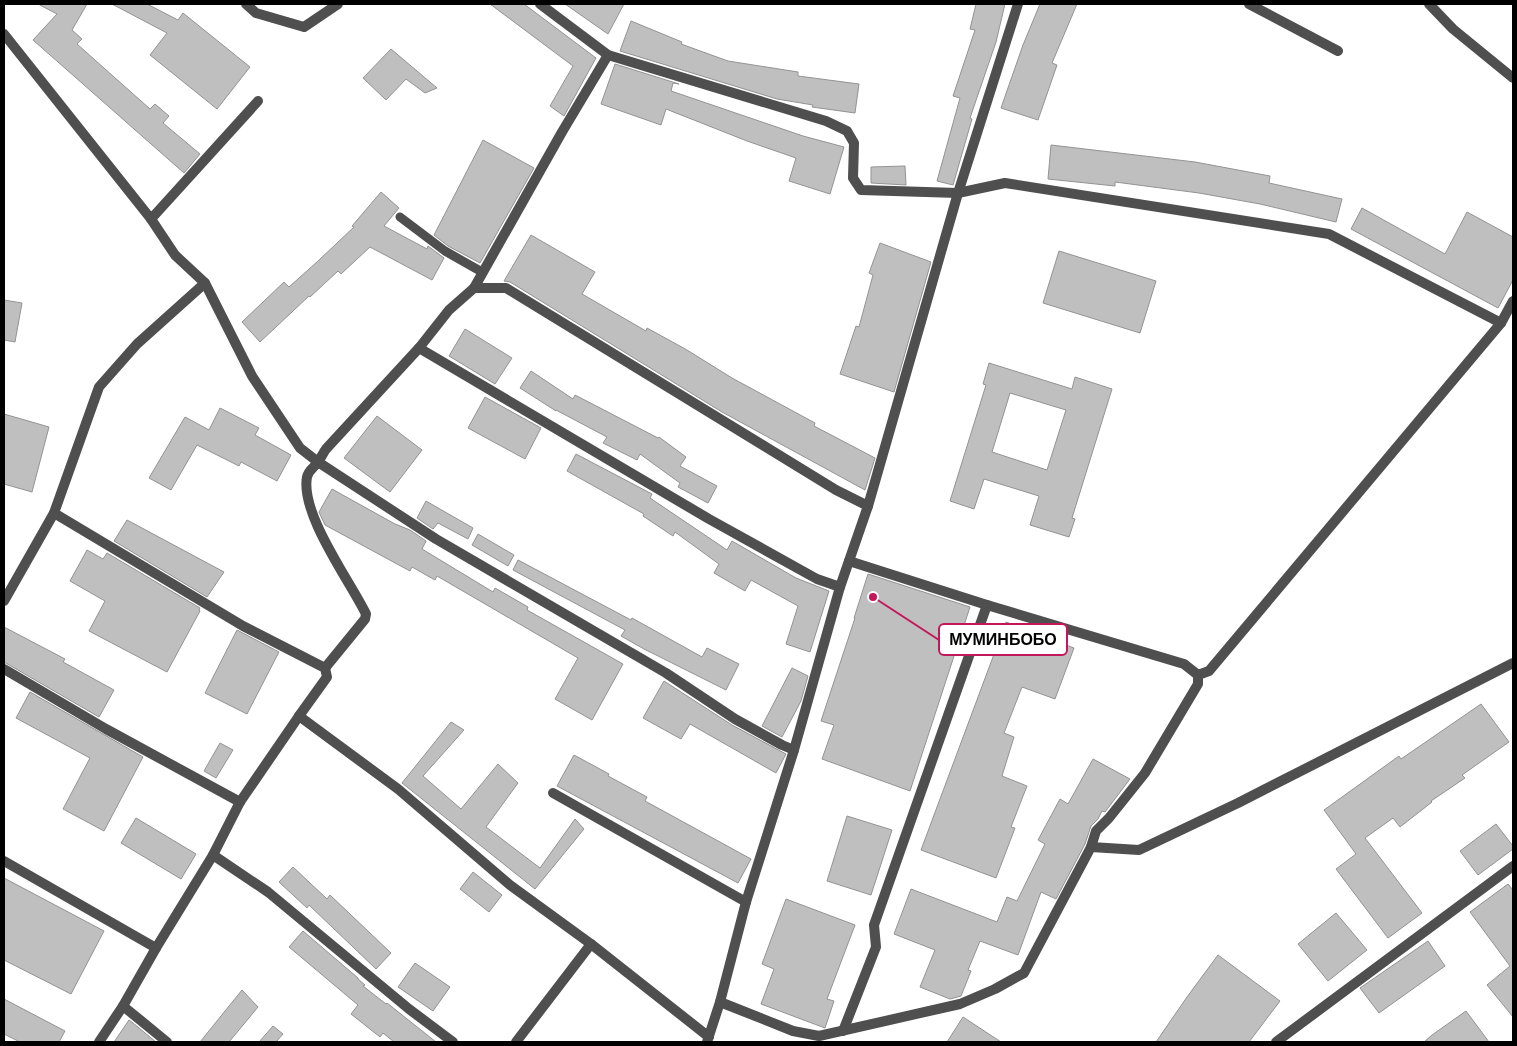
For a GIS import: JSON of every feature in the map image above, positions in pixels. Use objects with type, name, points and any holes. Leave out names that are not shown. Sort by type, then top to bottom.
[{"type":"street","points":[[246,4],[256,13],[304,27],[338,4]]},
{"type":"street","points":[[540,4],[608,55],[826,121],[847,130],[854,143],[852,178],[860,190],[958,193],[1005,183],[1329,234],[1501,323]]},
{"type":"street","points":[[298,716],[398,789],[510,885],[591,944],[708,1040],[746,902],[794,750],[840,587],[868,506],[958,193],[1018,4]]},
{"type":"street","points":[[1249,4],[1338,50]]},
{"type":"street","points":[[1429,4],[1453,29],[1513,78]]},
{"type":"street","points":[[4,34],[151,219],[175,255],[205,283],[252,376],[300,448],[318,462],[436,539],[666,673],[735,719],[794,750]]},
{"type":"street","points":[[325,668],[365,620],[366,614],[313,514],[307,478],[311,468],[318,462],[326,448],[419,348],[449,310],[474,288],[608,55]]},
{"type":"street","points":[[151,219],[258,101]]},
{"type":"street","points":[[4,600],[54,513],[100,387],[137,344],[205,283]]},
{"type":"street","points":[[474,288],[506,288],[836,490],[868,506]]},
{"type":"street","points":[[1198,675],[1209,671],[1501,323],[1513,301]]},
{"type":"street","points":[[419,348],[717,523],[817,579],[840,587]]},
{"type":"street","points":[[54,513],[243,626],[325,668]]},
{"type":"street","points":[[849,561],[987,605],[1184,664],[1198,675]]},
{"type":"street","points":[[843,1031],[876,948],[874,925],[987,605]]},
{"type":"street","points":[[1091,847],[1139,850],[1238,803],[1513,663]]},
{"type":"street","points":[[4,668],[106,729],[240,802]]},
{"type":"street","points":[[99,1042],[123,1006],[213,855],[240,802],[298,716],[327,677],[325,668]]},
{"type":"street","points":[[720,1002],[792,1031],[819,1036],[960,1004],[1024,974],[1091,847],[1096,831],[1109,818],[1145,773],[1198,684],[1198,675]]},
{"type":"street","points":[[553,793],[746,902]]},
{"type":"street","points":[[213,855],[268,892],[409,1009],[453,1042]]},
{"type":"street","points":[[4,862],[156,948]]},
{"type":"street","points":[[1276,1042],[1513,866]]},
{"type":"street","points":[[516,1042],[591,944]]},
{"type":"street","points":[[123,1006],[167,1042]]},
{"type":"lane","points":[[400,217],[445,251],[482,272]]},
{"type":"building","points":[[38,4],[87,4],[72,30],[82,39],[77,44],[150,109],[155,104],[169,116],[163,123],[200,154],[184,173],[33,40],[57,14]]},
{"type":"building","points":[[112,4],[147,4],[178,20],[183,13],[250,67],[217,109],[150,55],[167,33]]},
{"type":"building","points":[[490,4],[524,4],[596,58],[564,116],[550,106],[573,66]]},
{"type":"building","points":[[565,4],[624,4],[608,34]]},
{"type":"building","points":[[976,4],[1005,4],[996,42],[970,118],[972,119],[953,185],[937,181],[960,98],[953,96],[975,30],[970,29]]},
{"type":"building","points":[[1040,4],[1077,4],[1052,63],[1057,65],[1038,120],[1001,108],[1023,45]]},
{"type":"building","points":[[631,21],[682,42],[681,44],[728,61],[798,72],[798,76],[859,84],[855,113],[812,107],[813,105],[777,99],[620,51]]},
{"type":"building","points":[[391,49],[437,88],[425,93],[406,79],[386,100],[363,78]]},
{"type":"building","points":[[615,64],[679,84],[673,83],[671,91],[803,136],[844,147],[830,194],[789,181],[796,158],[666,109],[661,125],[601,104]]},
{"type":"building","points":[[483,140],[534,168],[480,263],[448,246],[434,235]]},
{"type":"building","points":[[1051,145],[1195,162],[1270,176],[1269,183],[1342,199],[1336,222],[1260,204],[1199,193],[1115,182],[1115,186],[1048,179]]},
{"type":"building","points":[[905,166],[906,185],[871,183],[871,167]]},
{"type":"building","points":[[381,192],[399,208],[384,226],[427,249],[428,246],[444,258],[432,280],[370,247],[341,274],[338,271],[309,296],[260,342],[242,322],[284,282],[289,287],[318,261],[354,227],[352,226]]},
{"type":"building","points":[[1362,208],[1445,254],[1467,212],[1513,237],[1513,280],[1498,308],[1351,229]]},
{"type":"building","points":[[531,235],[595,272],[582,294],[646,331],[647,328],[687,350],[732,378],[815,423],[814,426],[875,458],[865,490],[722,412],[510,282],[504,281]]},
{"type":"building","points":[[880,243],[931,262],[894,392],[840,374],[856,326],[859,327],[873,275],[869,273]]},
{"type":"building","points":[[1059,251],[1156,281],[1140,333],[1043,303]]},
{"type":"building","points":[[4,300],[22,303],[15,342],[4,340]]},
{"type":"building","points":[[465,329],[512,358],[495,384],[449,356]]},
{"type":"building","points":[[989,363],[1072,389],[1075,377],[1112,389],[1072,518],[1075,519],[1069,537],[1030,525],[1039,496],[984,479],[974,509],[950,501],[986,385],[983,384]],"holes":[[[1010,393],[1066,410],[1047,470],[992,452]]]},
{"type":"building","points":[[531,371],[573,399],[575,395],[659,437],[686,457],[680,466],[717,486],[708,503],[678,487],[680,483],[640,454],[637,460],[603,443],[607,437],[556,411],[520,388]]},
{"type":"building","points":[[485,397],[541,428],[525,459],[468,428]]},
{"type":"building","points":[[220,408],[259,428],[255,435],[291,455],[277,481],[241,462],[239,466],[197,445],[171,490],[149,478],[185,417],[209,430]]},
{"type":"building","points":[[4,414],[49,427],[32,492],[4,484]]},
{"type":"building","points":[[377,416],[422,450],[390,492],[344,458]]},
{"type":"building","points":[[576,454],[652,494],[650,498],[727,550],[732,541],[796,578],[829,591],[810,652],[786,644],[798,606],[751,580],[745,591],[714,573],[719,564],[675,532],[673,536],[643,516],[644,514],[567,471]]},
{"type":"building","points":[[332,489],[395,524],[410,530],[426,541],[422,549],[493,592],[495,588],[528,607],[527,610],[623,664],[592,720],[555,699],[578,658],[437,576],[435,580],[412,567],[410,571],[325,525],[319,512]]},
{"type":"building","points":[[426,501],[473,528],[468,539],[438,523],[433,529],[417,518]]},
{"type":"building","points":[[127,520],[224,572],[207,597],[114,541]]},
{"type":"building","points":[[478,534],[514,555],[508,566],[472,545]]},
{"type":"building","points":[[87,550],[103,559],[107,553],[200,608],[167,672],[89,631],[105,601],[70,581]]},
{"type":"building","points":[[518,560],[631,620],[632,618],[702,657],[707,648],[739,664],[726,690],[644,649],[621,636],[625,630],[513,570]]},
{"type":"building","points":[[868,574],[970,607],[910,791],[822,759],[834,725],[821,721]]},
{"type":"building","points":[[1006,622],[1074,648],[1055,699],[1022,687],[1004,733],[1014,737],[1002,776],[1027,786],[1011,827],[1015,828],[996,878],[921,850]]},
{"type":"building","points":[[4,627],[65,659],[63,662],[114,690],[99,717],[4,662]]},
{"type":"building","points":[[237,630],[279,652],[247,714],[205,693]]},
{"type":"building","points":[[792,668],[808,676],[801,701],[782,737],[762,726]]},
{"type":"building","points":[[664,681],[732,725],[786,754],[776,773],[690,724],[681,739],[643,718]]},
{"type":"building","points":[[30,692],[143,757],[104,831],[63,809],[90,758],[16,718]]},
{"type":"building","points":[[1481,704],[1509,742],[1462,775],[1465,778],[1431,801],[1400,827],[1393,818],[1365,838],[1422,913],[1388,938],[1336,869],[1356,854],[1324,810],[1399,756],[1401,759]]},
{"type":"building","points":[[451,722],[464,730],[423,776],[461,809],[498,764],[518,783],[486,827],[540,868],[575,819],[584,829],[535,889],[402,783]]},
{"type":"building","points":[[220,743],[233,750],[216,778],[204,771]]},
{"type":"building","points":[[574,755],[647,797],[645,801],[751,859],[738,883],[557,786]]},
{"type":"building","points":[[1093,759],[1130,779],[1105,812],[1102,811],[1098,819],[1091,826],[1085,844],[1056,899],[1041,892],[1018,955],[980,941],[968,970],[971,971],[961,996],[950,999],[920,987],[935,950],[894,934],[911,889],[997,922],[1007,897],[1017,901],[1045,844],[1038,840],[1060,799],[1068,804]]},
{"type":"building","points":[[847,816],[892,830],[871,895],[827,881]]},
{"type":"building","points":[[136,818],[196,854],[181,879],[121,843]]},
{"type":"building","points":[[1496,824],[1513,846],[1513,849],[1478,875],[1460,851]]},
{"type":"building","points":[[293,867],[327,899],[330,895],[391,953],[376,969],[309,905],[307,908],[279,882]]},
{"type":"building","points":[[473,872],[502,895],[489,912],[460,889]]},
{"type":"building","points":[[4,878],[104,931],[71,994],[4,960]]},
{"type":"building","points":[[1508,884],[1513,890],[1513,1017],[1487,985],[1510,966],[1470,912]]},
{"type":"building","points":[[786,899],[855,925],[827,999],[834,1001],[825,1028],[761,1004],[774,969],[762,964]]},
{"type":"building","points":[[1336,913],[1367,950],[1328,981],[1298,944]]},
{"type":"building","points":[[303,931],[358,978],[365,985],[363,986],[436,1042],[394,1042],[383,1033],[380,1037],[351,1014],[358,1005],[289,947]]},
{"type":"building","points":[[1428,941],[1445,966],[1379,1013],[1360,988]]},
{"type":"building","points":[[1218,955],[1280,1001],[1249,1042],[1156,1042],[1187,997]]},
{"type":"building","points":[[415,963],[450,987],[433,1011],[398,987]]},
{"type":"building","points":[[242,990],[258,1007],[229,1042],[200,1042]]},
{"type":"building","points":[[4,999],[65,1031],[59,1042],[20,1042],[4,1034]]},
{"type":"building","points":[[1466,1011],[1489,1042],[1424,1042],[1432,1035]]},
{"type":"building","points":[[963,1017],[1001,1042],[947,1042]]},
{"type":"building","points":[[129,1020],[133,1023],[156,1042],[114,1042]]},
{"type":"building","points":[[273,1026],[283,1034],[276,1042],[259,1042]]},
{"type":"place","name":"МУМИНБОБО","points":[[873,597]]}]
